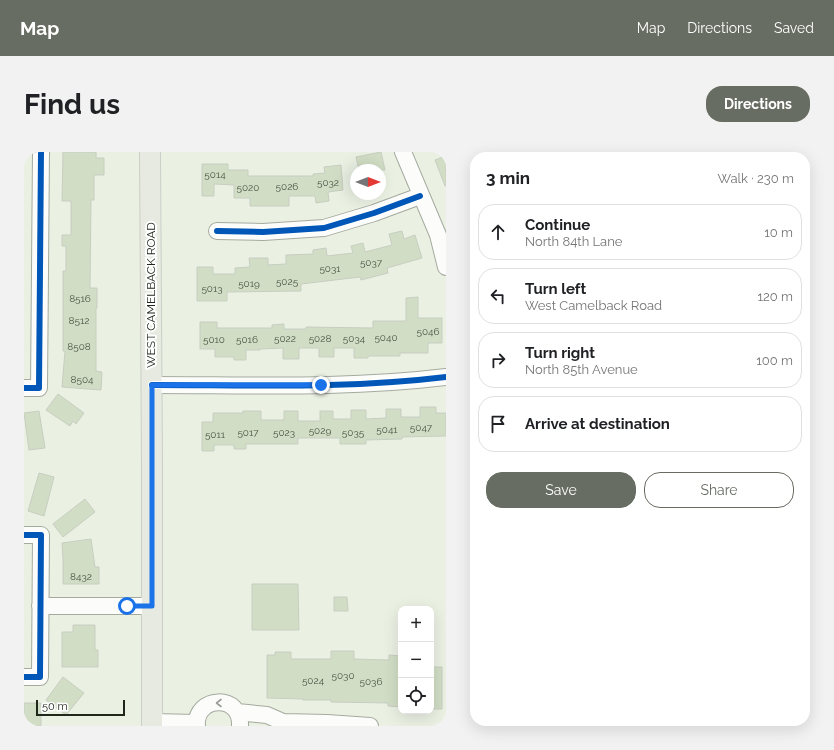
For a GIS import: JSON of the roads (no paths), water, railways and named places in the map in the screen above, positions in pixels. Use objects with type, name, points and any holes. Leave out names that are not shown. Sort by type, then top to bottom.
[{"type":"main road","name":"WEST CAMELBACK ROAD","points":[[150,152],[152,724]]},
{"type":"street","points":[[32,388],[41,152]]},
{"type":"street","points":[[403,152],[420,196],[438,235],[446,267]]},
{"type":"street","points":[[217,231],[263,232],[324,228],[374,213],[420,196]]},
{"type":"street","points":[[152,385],[321,385],[404,382],[446,377]]},
{"type":"street","points":[[24,535],[41,535],[40,677],[24,677]]},
{"type":"street","points":[[40,606],[152,606]]},
{"type":"street","points":[[152,724],[197,724],[198,716],[207,705],[220,702],[227,703],[233,707],[239,719],[267,716],[279,724],[327,723],[370,726]]}]
